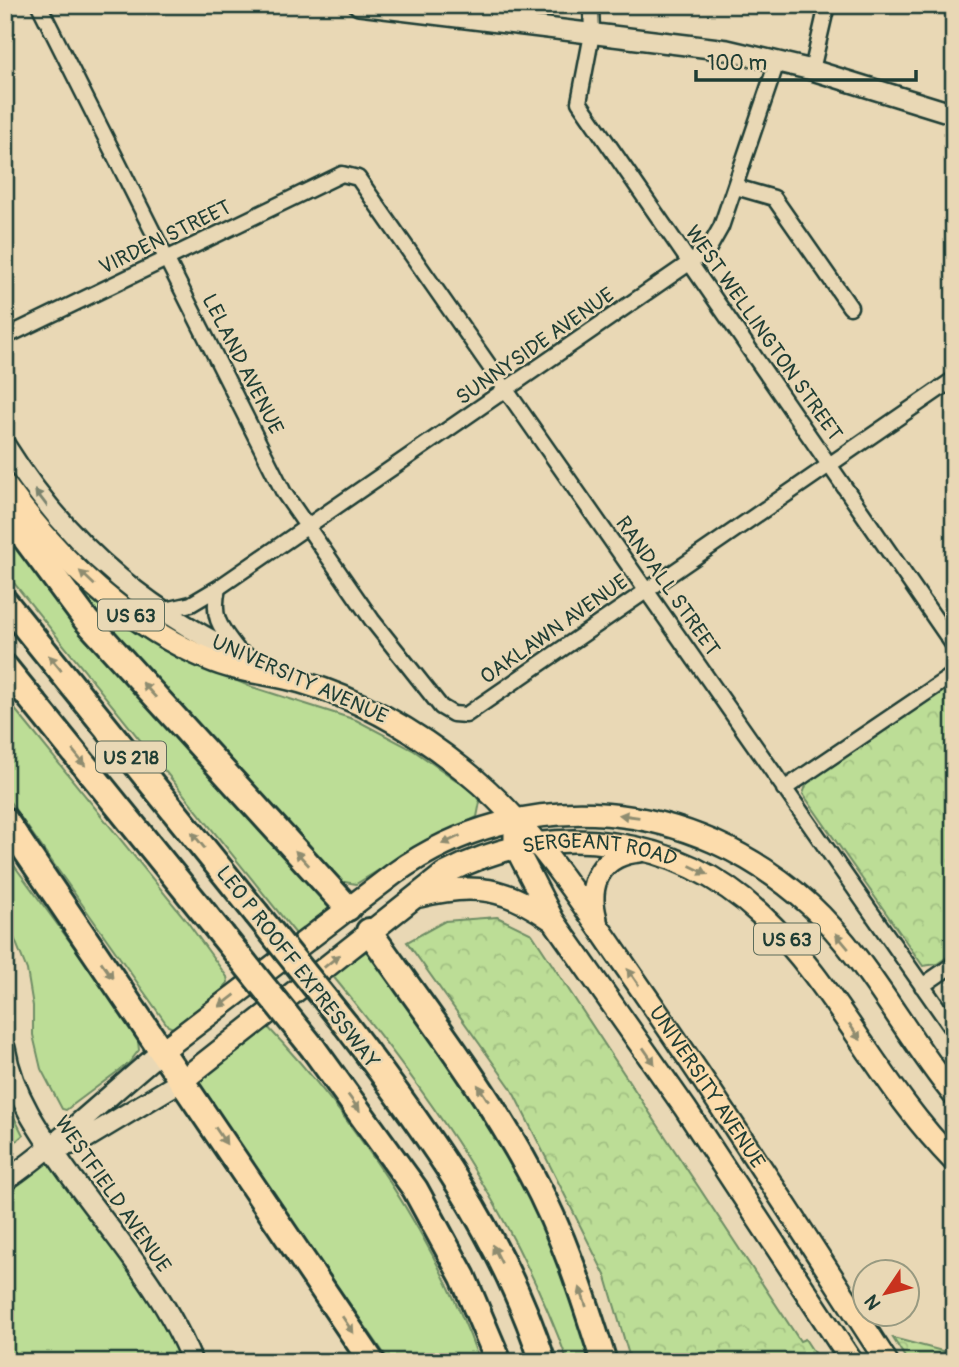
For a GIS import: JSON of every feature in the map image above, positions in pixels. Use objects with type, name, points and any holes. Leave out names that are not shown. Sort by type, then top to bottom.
[{"type":"highway","points":[[5,506],[32,548],[86,620],[348,908]]},
{"type":"highway","name":"LEO P ROOFF EXPRESSWAY","points":[[5,602],[346,1025],[415,1116],[449,1167],[499,1257],[543,1362]]},
{"type":"highway","name":"LEO P ROOFF EXPRESSWAY","points":[[5,667],[313,1048],[415,1189],[463,1277],[499,1362]]},
{"type":"highway","points":[[5,820],[372,1362]]},
{"type":"highway","points":[[5,838],[68,914]]},
{"type":"highway","points":[[369,931],[481,1089],[532,1176],[568,1255],[604,1362]]},
{"type":"main road","name":"US 63","points":[[5,485],[69,562],[147,626],[209,660],[242,671],[299,681]]},
{"type":"main road","name":"UNIVERSITY AVENUE","points":[[299,681],[365,707],[417,735],[466,772],[516,818],[538,843],[710,1090],[887,1362]]},
{"type":"main road","name":"SERGEANT ROAD","points":[[163,1050],[348,908],[432,850],[473,831],[516,818],[570,813],[638,817],[704,838],[757,866],[810,905],[844,941],[954,1095]]},
{"type":"main road","name":"UNIVERSITY AVENUE","points":[[516,818],[515,846],[553,920],[685,1108],[852,1362]]},
{"type":"main road","name":"SERGEANT ROAD","points":[[183,1080],[408,900],[466,863],[515,846],[593,841],[651,850],[709,875],[760,911],[808,964],[907,1107],[954,1161]]},
{"type":"main road","points":[[597,925],[592,895],[599,871],[615,856],[651,850]]},
{"type":"main road","points":[[408,900],[442,891],[488,889],[523,900],[553,920]]},
{"type":"main road","points":[[348,908],[369,931]]},
{"type":"street","name":"LELAND AVENUE","points":[[38,5],[284,493],[372,620],[441,707],[453,714]]},
{"type":"street","points":[[359,5],[727,50],[811,70],[954,114]]},
{"type":"street","name":"WEST WELLINGTON STREET","points":[[591,5],[592,34],[579,102],[954,646]]},
{"type":"street","points":[[811,70],[827,5]]},
{"type":"street","name":"SUNNYSIDE AVENUE","points":[[162,611],[191,604],[218,588],[691,264],[716,239],[778,62]]},
{"type":"street","name":"VIRDEN STREET","points":[[5,337],[342,174]]},
{"type":"street","name":"RANDALL STREET","points":[[342,174],[358,178],[370,190],[507,391],[954,1031]]},
{"type":"street","points":[[736,187],[774,198],[850,307]]},
{"type":"street","name":"OAKLAWN AVENUE","points":[[453,714],[466,715],[954,379]]},
{"type":"street","name":"UNIVERSITY AVENUE","points":[[5,445],[39,497],[82,546],[162,611],[243,657],[299,681]]},
{"type":"street","points":[[218,588],[214,608],[216,619],[243,657]]},
{"type":"street","points":[[785,789],[954,674]]},
{"type":"street","points":[[922,986],[954,964]]},
{"type":"street","name":"WESTFIELD AVENUE","points":[[5,1048],[17,1094],[51,1149],[176,1322],[192,1362]]},
{"type":"street","points":[[5,1181],[51,1149],[70,1128],[163,1050]]},
{"type":"street","points":[[51,1149],[80,1142],[183,1080]]},
{"type":"green space","points":[[5,520],[333,905],[296,934],[5,572]]},
{"type":"green space","points":[[43,547],[192,662],[249,686],[356,720],[413,750],[473,792],[480,802],[477,817],[417,847],[356,884],[339,881],[119,648]]},
{"type":"green space","points":[[954,683],[954,952],[937,964],[923,966],[803,794],[807,783]]},
{"type":"green space","points":[[5,697],[186,920],[227,977],[228,982],[223,989],[173,1028],[168,1026],[5,795]]},
{"type":"green space","points":[[5,853],[137,1033],[139,1050],[129,1063],[66,1110],[62,1109],[41,1069],[33,1035],[33,1006],[27,970],[5,915]]},
{"type":"green space","points":[[497,917],[532,934],[800,1341],[805,1339],[820,1362],[631,1362],[606,1277],[511,1088],[407,942],[445,921]]},
{"type":"green space","points":[[370,949],[463,1073],[524,1176],[596,1362],[568,1362],[522,1255],[467,1158],[403,1066],[332,975]]},
{"type":"green space","points":[[265,1024],[331,1100],[390,1182],[440,1270],[480,1362],[390,1362],[197,1083],[197,1079]]},
{"type":"green space","points":[[5,1099],[23,1135],[5,1151]]},
{"type":"green space","points":[[51,1149],[192,1362],[5,1362],[5,1181]]},
{"type":"green space","points":[[893,1338],[954,1354],[954,1362],[908,1362]]}]
